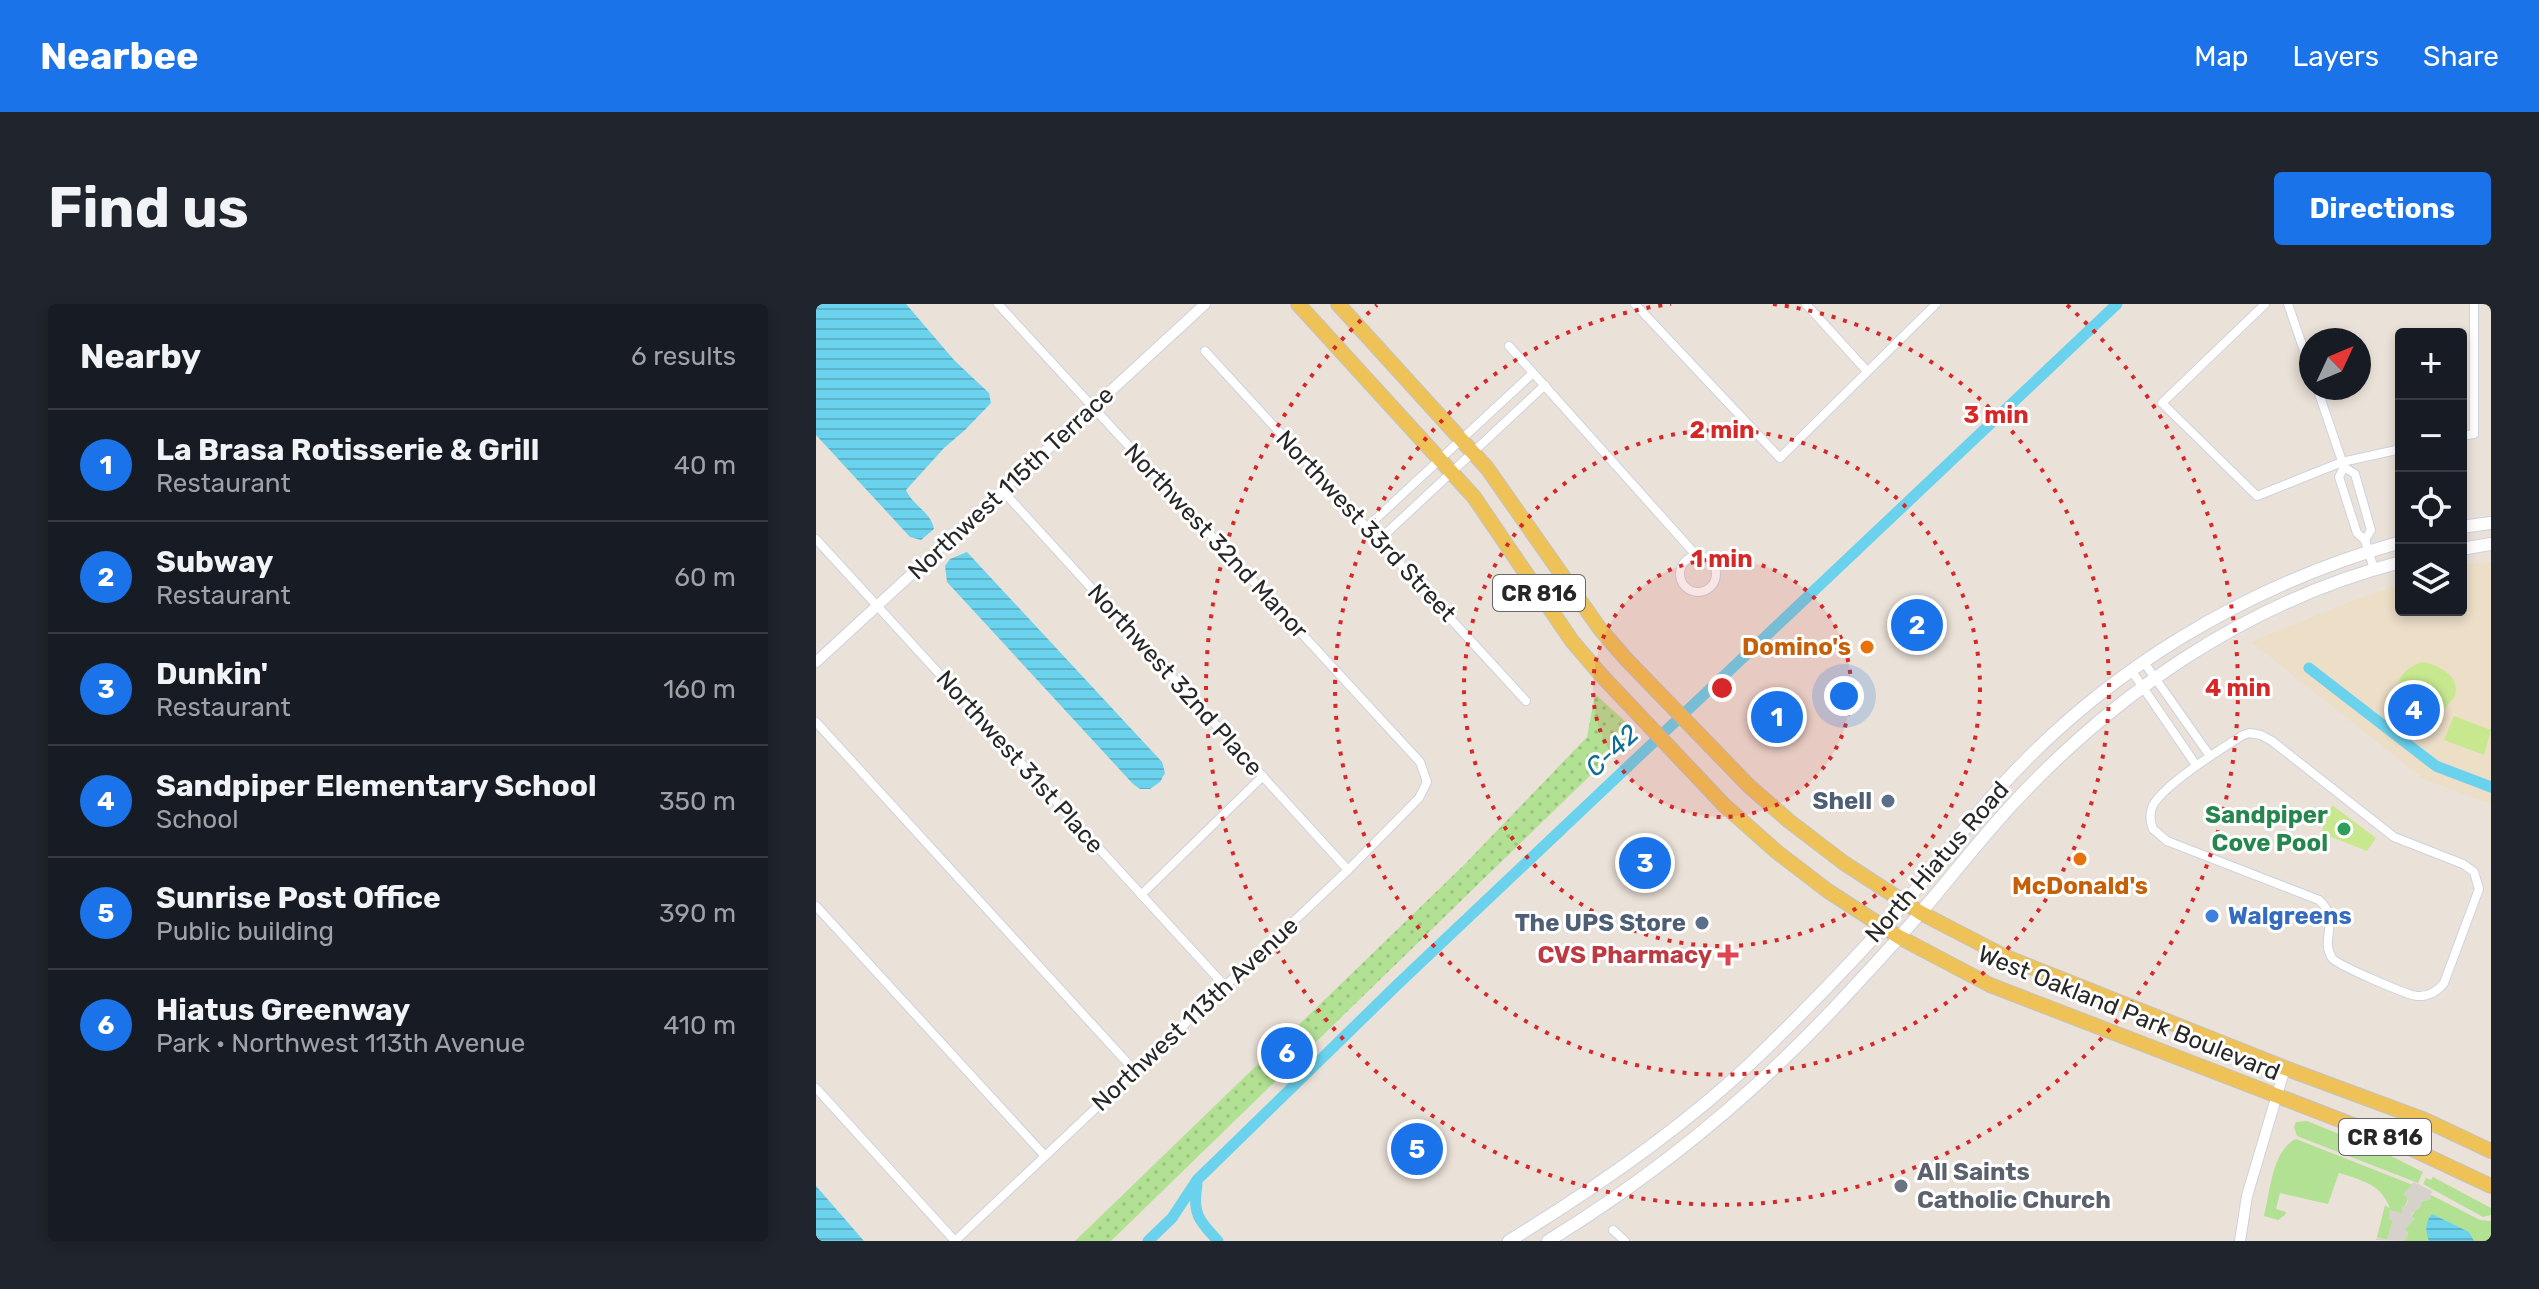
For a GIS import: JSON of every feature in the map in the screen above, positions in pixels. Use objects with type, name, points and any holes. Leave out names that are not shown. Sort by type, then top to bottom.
[{"type":"main road","name":"West Oakland Park Boulevard","points":[[1298,304],[1452,472],[1492,522],[1572,641],[1633,709],[1724,805],[1777,852],[1828,891],[1899,937],[1990,985],[2411,1148],[2491,1186]]},
{"type":"main road","name":"West Oakland Park Boulevard","points":[[1338,304],[1473,452],[1509,496],[1600,629],[1654,690],[1710,749],[1789,821],[1844,863],[1921,913],[2044,973],[2425,1120],[2491,1151]]},
{"type":"main road","points":[[2467,526],[2491,523]]},
{"type":"main road","name":"North Hiatus Road","points":[[1509,1241],[1588,1192],[1704,1103],[1752,1061],[1883,927],[1995,792],[2076,714],[2131,670],[2207,621],[2277,585],[2367,545],[2395,543]]},
{"type":"main road","points":[[2467,548],[2491,544]]},
{"type":"main road","name":"North Hiatus Road","points":[[1548,1241],[1602,1208],[1737,1102],[1835,1007],[1921,913],[2008,808],[2087,730],[2155,678],[2223,636],[2345,578],[2395,564]]},
{"type":"street","name":"Northwest 32nd Manor","points":[[998,304],[1420,762],[1427,782]]},
{"type":"street","name":"Northwest 115th Terrace","points":[[816,662],[1205,304]]},
{"type":"street","points":[[1635,304],[1780,458],[1936,304]]},
{"type":"street","points":[[1806,304],[1866,370]]},
{"type":"street","points":[[2265,304],[2162,403],[2257,496],[2343,465],[2395,451]]},
{"type":"street","points":[[2288,304],[2299,336]]},
{"type":"street","points":[[2467,435],[2474,434],[2474,304]]},
{"type":"street","points":[[1509,346],[1696,555],[1707,557],[1716,571],[1711,586],[1701,592],[1689,590],[1679,576],[1681,564],[1696,555]]},
{"type":"street","name":"Northwest 33rd Street","points":[[1205,351],[1526,701]]},
{"type":"street","points":[[1367,527],[1533,373]]},
{"type":"street","points":[[1379,540],[1545,385]]},
{"type":"street","points":[[2321,400],[2343,465],[2355,474],[2371,530],[2367,545]]},
{"type":"street","points":[[2343,465],[2339,477],[2357,533],[2367,545],[2374,569]]},
{"type":"street","name":"Northwest 32nd Place","points":[[1002,490],[1348,870]]},
{"type":"street","name":"Northwest 31st Place","points":[[816,539],[1224,985]]},
{"type":"street","points":[[2143,661],[2210,756]]},
{"type":"street","points":[[2131,670],[2196,765]]},
{"type":"street","points":[[816,722],[1134,1070]]},
{"type":"street","points":[[2258,734],[2272,741],[2394,837],[2472,869],[2479,889],[2443,985],[2433,993],[2418,996],[2340,966],[2330,955],[2331,918],[2321,902],[2167,841],[2153,829],[2150,818],[2153,805],[2196,765],[2243,735],[2258,734]]},
{"type":"street","points":[[1141,895],[1263,776]]},
{"type":"street","name":"Northwest 113th Avenue","points":[[955,1241],[1348,870],[1419,798],[1427,782]]},
{"type":"street","points":[[816,906],[1045,1156]]},
{"type":"street","points":[[2240,1241],[2247,1196],[2285,1068]]},
{"type":"street","points":[[816,1088],[955,1241]]},
{"type":"street","points":[[1613,1230],[1625,1241]]},
{"type":"shaded area","points":[[2491,562],[2491,804],[2424,779],[2251,642],[2395,586],[2395,616],[2467,616],[2467,564]]},
{"type":"shaded area","points":[[2414,1182],[2432,1191],[2429,1200],[2422,1201],[2420,1208],[2412,1213],[2414,1220],[2404,1230],[2408,1231],[2405,1241],[2376,1240],[2377,1237],[2387,1240],[2393,1221],[2389,1219],[2389,1210],[2402,1213],[2402,1206],[2406,1206],[2408,1201],[2403,1195]]},
{"type":"green space","points":[[2423,662],[2447,673],[2456,689],[2455,696],[2443,712],[2442,725],[2433,728],[2422,724],[2419,711],[2399,694],[2402,676],[2411,667]]},
{"type":"green space","points":[[1595,694],[1636,731],[1111,1241],[1075,1241],[1464,865],[1587,737]]},
{"type":"green space","points":[[2454,716],[2491,730],[2484,755],[2444,740]]},
{"type":"green space","name":"Sandpiper Cove Pool","points":[[2332,805],[2376,838],[2367,851],[2321,833]]},
{"type":"green space","points":[[2307,1121],[2423,1172],[2418,1183],[2297,1136],[2296,1122]]},
{"type":"green space","points":[[2296,1139],[2413,1185],[2402,1214],[2389,1210],[2393,1221],[2387,1240],[2377,1237],[2385,1205],[2390,1209],[2382,1194],[2370,1184],[2339,1173],[2328,1204],[2280,1193],[2276,1209],[2286,1212],[2285,1215],[2278,1220],[2264,1216],[2277,1162],[2282,1152]]},
{"type":"green space","points":[[2433,1177],[2491,1208],[2491,1215],[2483,1217],[2423,1184],[2426,1178],[2431,1180]]},
{"type":"green space","points":[[2431,1195],[2480,1220],[2491,1221],[2491,1236],[2486,1241],[2405,1241],[2408,1232],[2404,1230],[2414,1219],[2411,1217],[2422,1201],[2429,1200]]},
{"type":"water","points":[[816,304],[906,304],[954,360],[989,393],[991,403],[906,490],[934,529],[921,540],[910,537],[816,435]]},
{"type":"water","points":[[967,552],[1162,762],[1165,773],[1160,782],[1150,789],[1140,789],[1133,784],[947,582],[945,566],[950,559]]},
{"type":"water","points":[[816,1186],[864,1241],[820,1241],[816,1237]]},
{"type":"water","points":[[2432,1214],[2469,1232],[2474,1241],[2429,1241],[2426,1227]]},
{"type":"waterway","name":"C-42","points":[[1148,1241],[1172,1218],[1197,1180],[1398,984],[2117,304]]},
{"type":"waterway","points":[[2309,668],[2436,766],[2491,787]]},
{"type":"waterway","points":[[1197,1185],[1198,1216],[1218,1241]]},
{"type":"place","name":"Subway","points":[[1917,625]]},
{"type":"place","name":"Domino's","points":[[1867,647]]},
{"type":"place","name":"Sandpiper Elementary School","points":[[2414,710]]},
{"type":"place","name":"La Brasa Rotisserie & Grill","points":[[1777,717]]},
{"type":"place","name":"Shell","points":[[1888,801]]},
{"type":"place","name":"Sandpiper Cove Pool","points":[[2344,829]]},
{"type":"place","name":"McDonald's","points":[[2080,859]]},
{"type":"place","name":"Dunkin'","points":[[1645,863]]},
{"type":"place","name":"Walgreens","points":[[2212,916]]},
{"type":"place","name":"The UPS Store","points":[[1702,923]]},
{"type":"place","name":"CVS Pharmacy","points":[[1728,955]]},
{"type":"place","name":"Hiatus Greenway","points":[[1287,1053]]},
{"type":"place","name":"Sunrise Post Office","points":[[1417,1149]]},
{"type":"place","name":"All Saints Catholic Church","points":[[1901,1186]]}]
